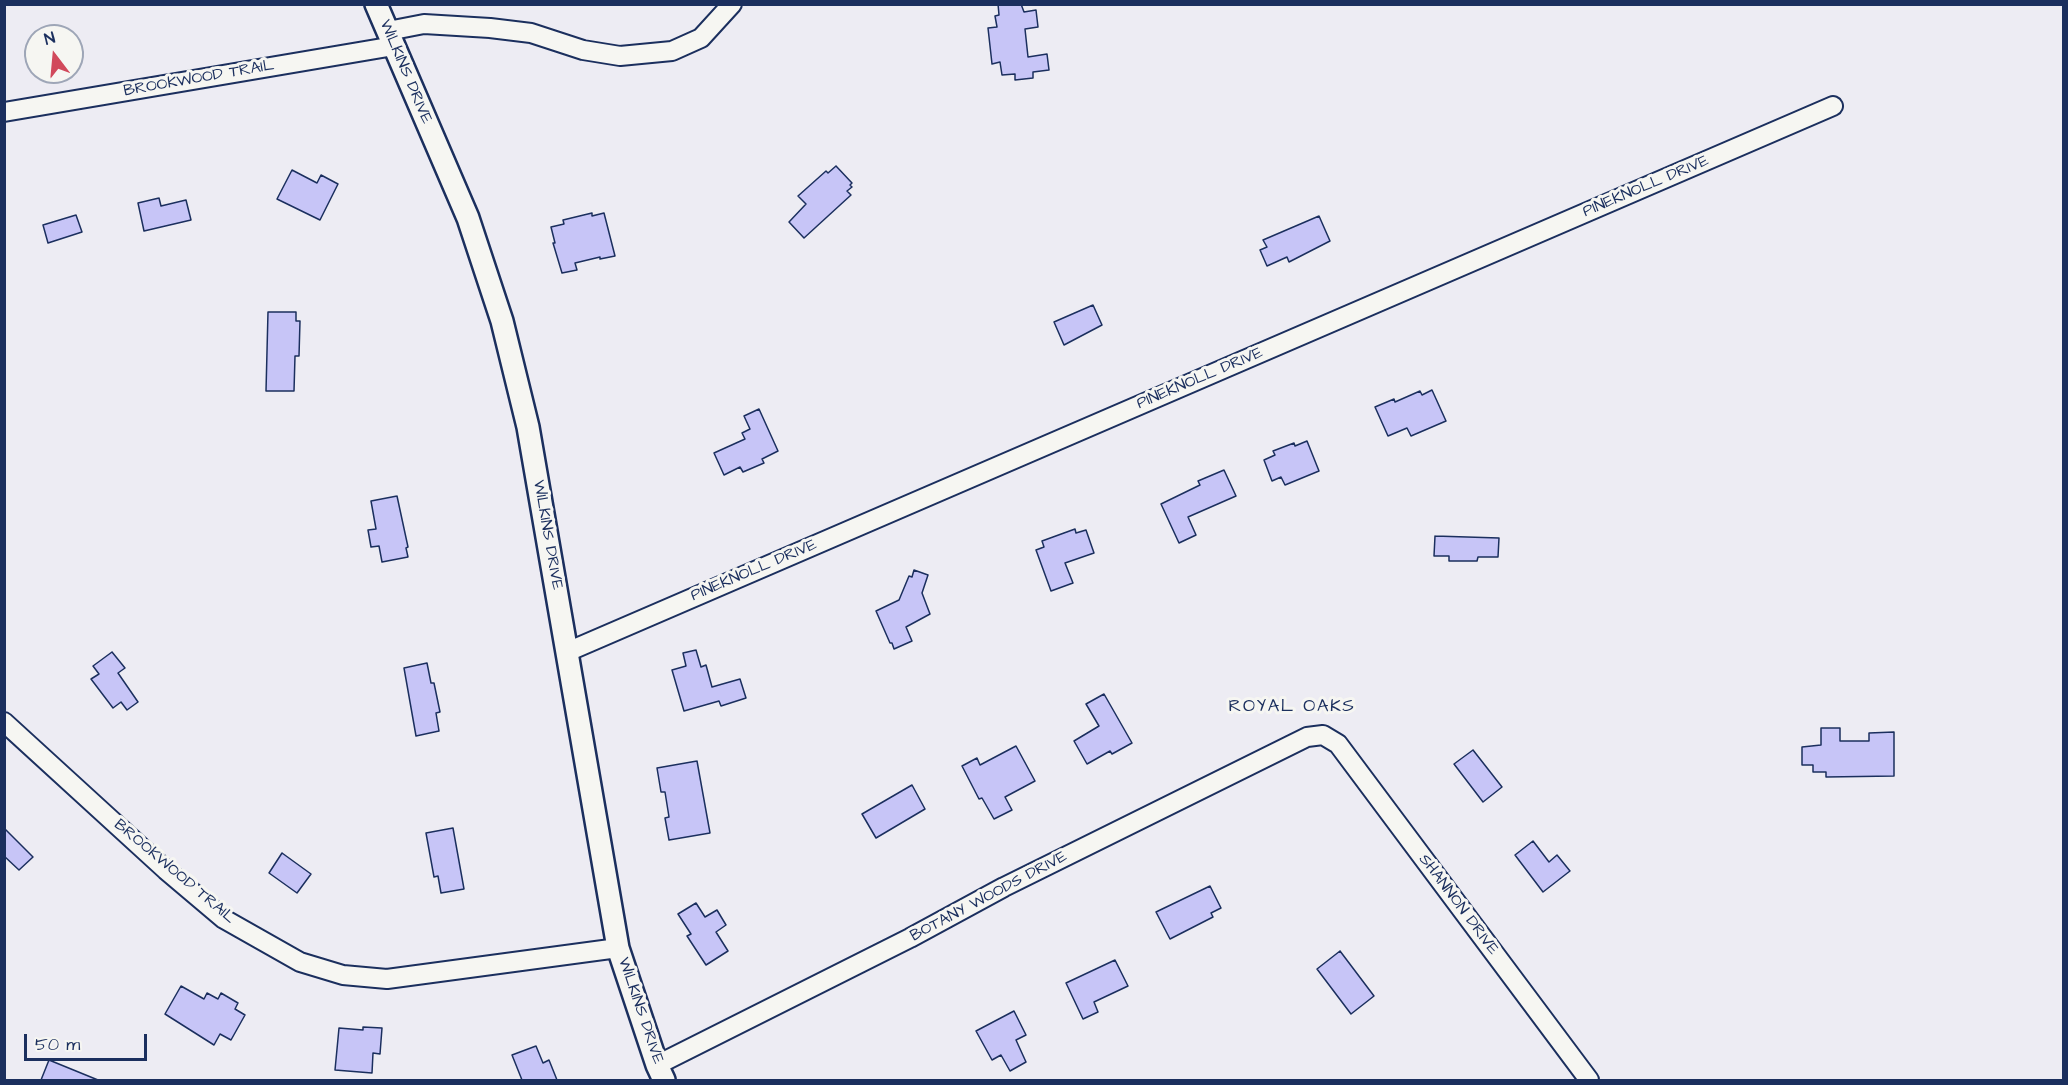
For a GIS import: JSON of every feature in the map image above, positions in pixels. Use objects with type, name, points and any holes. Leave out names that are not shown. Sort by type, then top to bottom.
[{"type":"street","name":"WILKINS DRIVE","points":[[376,4],[468,218],[502,321],[528,428],[618,948],[661,1073]]},
{"type":"street","name":"BROOKWOOD TRAIL","points":[[4,112],[391,38],[424,24],[531,33],[583,50],[620,56],[672,51],[701,38],[732,4]]},
{"type":"street","name":"PINEKNOLL DRIVE","points":[[567,652],[1833,106]]},
{"type":"street","name":"BROOKWOOD TRAIL","points":[[4,722],[166,870],[224,919],[300,962],[343,975],[387,979],[618,948]]},
{"type":"street","name":"BOTANY WOODS DRIVE","points":[[661,1073],[1014,882],[1307,737],[1323,735]]},
{"type":"street","name":"SHANNON DRIVE","points":[[1323,735],[1338,744],[1589,1080]]},
{"type":"building","points":[[998,4],[1021,4],[1024,12],[1036,10],[1038,27],[1025,29],[1028,57],[1047,54],[1049,70],[1033,72],[1033,78],[1015,80],[1015,74],[1002,75],[1000,62],[992,64],[988,28],[997,27],[995,16],[999,15]]},
{"type":"building","points":[[836,166],[852,183],[850,185],[852,187],[847,191],[851,195],[804,238],[789,222],[806,204],[798,196],[826,171],[828,173]]},
{"type":"building","points":[[292,170],[317,183],[321,175],[338,184],[320,220],[277,199]]},
{"type":"building","points":[[159,198],[161,206],[186,200],[191,220],[144,231],[138,203]]},
{"type":"building","points":[[592,213],[592,216],[604,213],[615,256],[575,263],[577,270],[562,273],[551,227],[564,224],[563,220]]},
{"type":"building","points":[[76,215],[82,232],[48,243],[43,225]]},
{"type":"building","points":[[1319,216],[1330,241],[1289,262],[1287,257],[1267,266],[1260,250],[1267,247],[1263,240]]},
{"type":"building","points":[[1093,305],[1102,325],[1064,345],[1054,322]]},
{"type":"building","points":[[268,312],[296,312],[296,321],[300,321],[299,356],[295,356],[294,391],[266,391]]},
{"type":"building","points":[[1432,390],[1446,421],[1411,436],[1407,428],[1388,436],[1375,407],[1394,399],[1395,402],[1420,391],[1422,395]]},
{"type":"building","points":[[759,409],[778,451],[762,459],[764,463],[743,472],[740,467],[724,475],[714,453],[745,439],[742,433],[750,429],[744,416]]},
{"type":"building","points":[[1307,441],[1319,471],[1285,485],[1281,477],[1272,481],[1264,460],[1275,455],[1273,451]]},
{"type":"building","points":[[1224,470],[1236,496],[1188,517],[1196,535],[1179,543],[1161,504],[1200,485],[1198,481]]},
{"type":"building","points":[[397,496],[408,557],[382,562],[379,546],[371,547],[368,530],[376,529],[371,501]]},
{"type":"building","points":[[1075,529],[1076,533],[1086,530],[1094,553],[1065,563],[1073,583],[1051,591],[1036,550],[1044,547],[1042,541]]},
{"type":"building","points":[[1435,536],[1499,538],[1498,557],[1478,557],[1477,561],[1449,561],[1449,556],[1434,556]]},
{"type":"building","points":[[914,570],[928,575],[922,593],[930,614],[906,627],[912,641],[894,649],[876,611],[899,600]]},
{"type":"building","points":[[696,650],[701,667],[706,665],[712,687],[740,679],[746,698],[721,706],[719,701],[684,711],[672,670],[686,666],[683,653]]},
{"type":"building","points":[[112,652],[125,668],[118,673],[138,702],[127,710],[121,702],[113,708],[91,679],[99,674],[93,666]]},
{"type":"building","points":[[427,663],[440,712],[436,713],[439,731],[416,736],[404,668]]},
{"type":"building","points":[[1104,694],[1132,743],[1112,754],[1110,751],[1087,764],[1074,741],[1099,726],[1086,704]]},
{"type":"building","points":[[1821,728],[1840,728],[1840,741],[1869,741],[1869,733],[1894,732],[1894,776],[1826,777],[1826,772],[1813,772],[1813,765],[1802,765],[1802,747],[1821,745]]},
{"type":"building","points":[[1016,746],[1035,781],[1005,797],[1012,810],[994,819],[982,798],[979,799],[962,766],[977,758],[980,765]]},
{"type":"building","points":[[1473,750],[1502,787],[1483,802],[1454,764]]},
{"type":"building","points":[[697,761],[710,833],[669,840],[665,818],[669,817],[665,792],[661,792],[657,768]]},
{"type":"building","points":[[912,785],[925,809],[876,838],[862,814]]},
{"type":"building","points":[[4,828],[33,857],[19,870],[4,856]]},
{"type":"building","points":[[453,828],[464,889],[441,893],[438,876],[434,877],[426,833]]},
{"type":"building","points":[[1533,841],[1549,862],[1557,855],[1570,871],[1543,892],[1515,855]]},
{"type":"building","points":[[282,853],[311,874],[297,893],[269,873]]},
{"type":"building","points":[[1210,886],[1221,908],[1211,913],[1213,917],[1170,939],[1156,912]]},
{"type":"building","points":[[696,903],[705,917],[717,910],[726,925],[716,932],[728,951],[706,965],[687,936],[691,934],[678,914]]},
{"type":"building","points":[[1340,951],[1374,996],[1351,1014],[1317,969]]},
{"type":"building","points":[[1115,960],[1128,986],[1094,1002],[1098,1012],[1083,1019],[1066,983]]},
{"type":"building","points":[[181,986],[204,999],[207,993],[218,999],[221,993],[238,1003],[235,1009],[245,1015],[231,1040],[220,1034],[214,1045],[165,1014]]},
{"type":"building","points":[[1014,1011],[1026,1035],[1016,1040],[1026,1062],[1010,1071],[1001,1055],[992,1060],[976,1031]]},
{"type":"building","points":[[363,1027],[382,1028],[380,1054],[373,1053],[372,1073],[335,1070],[339,1028],[363,1030]]},
{"type":"building","points":[[536,1046],[543,1063],[549,1060],[557,1080],[522,1080],[512,1055]]},
{"type":"building","points":[[49,1060],[98,1080],[41,1080]]},
{"type":"district","name":"ROYAL OAKS","points":[[1292,707]]}]
